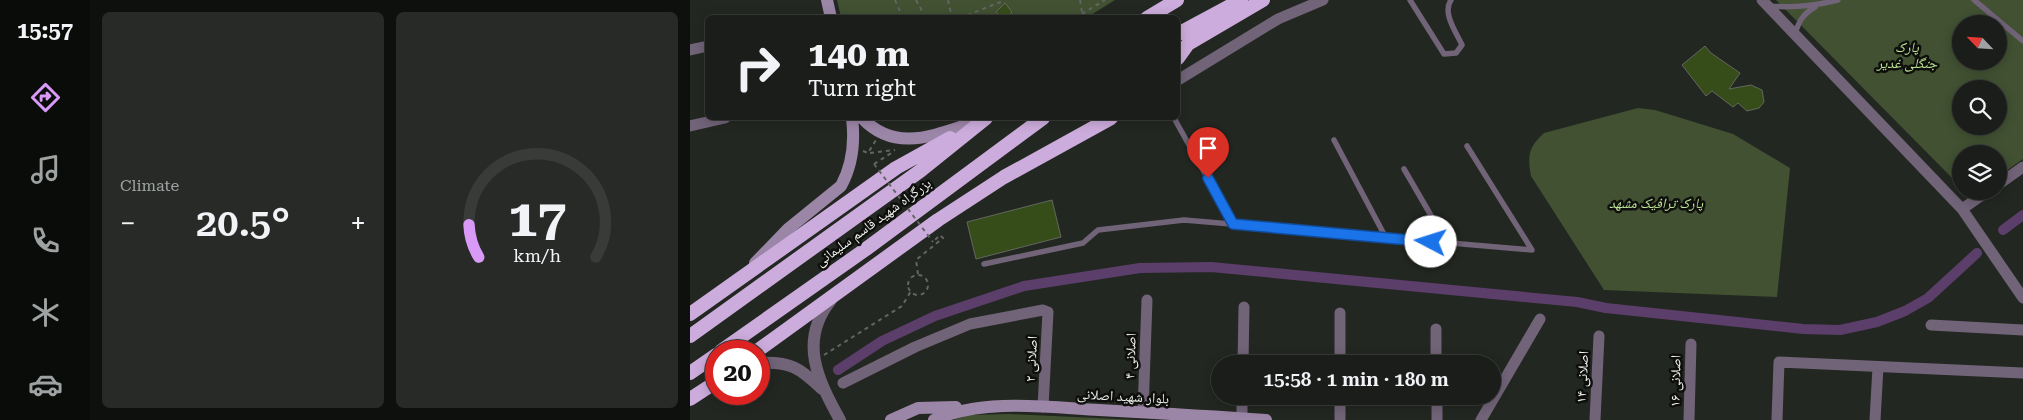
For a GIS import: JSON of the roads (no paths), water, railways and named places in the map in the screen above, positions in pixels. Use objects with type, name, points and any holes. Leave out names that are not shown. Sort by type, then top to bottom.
[{"type":"highway","points":[[1152,15],[1177,0]]},
{"type":"highway","points":[[1180,33],[1241,0]]},
{"type":"highway","points":[[1180,55],[1188,44],[1263,0]]},
{"type":"highway","points":[[690,314],[896,168],[983,120]]},
{"type":"highway","name":"بزرگراه شهید قاسم سلیمانی","points":[[690,336],[920,171],[984,120]]},
{"type":"highway","name":"بزرگراه شهید قاسم سلیمانی","points":[[737,340],[866,249],[1040,120]]},
{"type":"highway","points":[[770,342],[839,290],[938,220],[1004,177],[1107,120]]},
{"type":"highway","points":[[690,374],[705,363]]},
{"type":"highway","points":[[690,399],[705,389]]},
{"type":"main road","points":[[827,0],[831,15]]},
{"type":"main road","points":[[744,275],[788,229],[842,186],[847,176],[854,149],[852,120]]},
{"type":"main road","points":[[864,120],[880,133],[901,140],[924,137],[982,120]]},
{"type":"main road","name":"بلوار شهید اصلانی","points":[[934,420],[979,407]]},
{"type":"main road","name":"بلوار شهید اصلانی","points":[[891,420],[918,408],[1043,407],[1266,420]]},
{"type":"street","points":[[1180,79],[1278,19],[1323,0]]},
{"type":"street","points":[[1765,3],[1962,209],[2023,298]]},
{"type":"street","points":[[690,50],[705,47]]},
{"type":"street","points":[[690,126],[716,120]]},
{"type":"street","points":[[2007,178],[2023,167]]},
{"type":"street","points":[[1962,209],[1975,200]]},
{"type":"street","points":[[839,290],[824,309],[817,324],[813,346],[814,361],[824,390],[840,420]]},
{"type":"street","name":"اصلانی ۴","points":[[1144,412],[1147,300]]},
{"type":"street","points":[[1243,355],[1244,308]]},
{"type":"street","name":"اصلانی ۲","points":[[843,383],[915,347],[970,324],[1040,309],[1048,312],[1043,407]]},
{"type":"street","points":[[1340,313],[1340,355]]},
{"type":"street","points":[[1481,420],[1540,320]]},
{"type":"street","points":[[1931,325],[2023,330]]},
{"type":"street","points":[[1436,329],[1436,355]]},
{"type":"street","name":"اصلانی ۱۴","points":[[1595,420],[1599,336]]},
{"type":"street","name":"اصلانی ۱۶","points":[[1689,420],[1691,344]]},
{"type":"street","points":[[770,362],[791,365],[804,371],[824,390]]},
{"type":"street","points":[[1776,420],[1779,362],[2023,374]]},
{"type":"street","points":[[1876,420],[1878,367]]},
{"type":"street","points":[[1242,405],[1242,418]]},
{"type":"street","points":[[1340,405],[1340,420]]},
{"type":"street","points":[[1437,405],[1437,420]]},
{"type":"lane","points":[[1410,0],[1444,54],[1456,53],[1462,45],[1448,14],[1448,5],[1451,0]]},
{"type":"lane","points":[[1765,3],[1790,8],[1818,5],[1838,0]]},
{"type":"lane","points":[[1974,0],[2023,41]]},
{"type":"lane","points":[[1795,34],[1799,20],[1806,12],[1818,5]]},
{"type":"lane","points":[[1175,120],[1233,224]]},
{"type":"lane","points":[[1334,140],[1386,238]]},
{"type":"lane","points":[[984,264],[1083,243],[1098,230],[1184,220],[1532,250],[1468,146]]},
{"type":"lane","points":[[1404,170],[1447,243]]},
{"type":"waterway","points":[[2003,230],[2023,215]]},
{"type":"waterway","points":[[838,370],[882,341],[935,316],[1024,286],[1140,268],[1211,267],[1577,302],[1606,308],[1803,329],[1840,330],[1877,322],[1905,311],[1928,298],[1977,253]]},
{"type":"park label","name":"پارک جنگلی غدیر","points":[[1907,56]]},
{"type":"park label","name":"پارک ترافیک مشهد","points":[[1656,203]]}]
